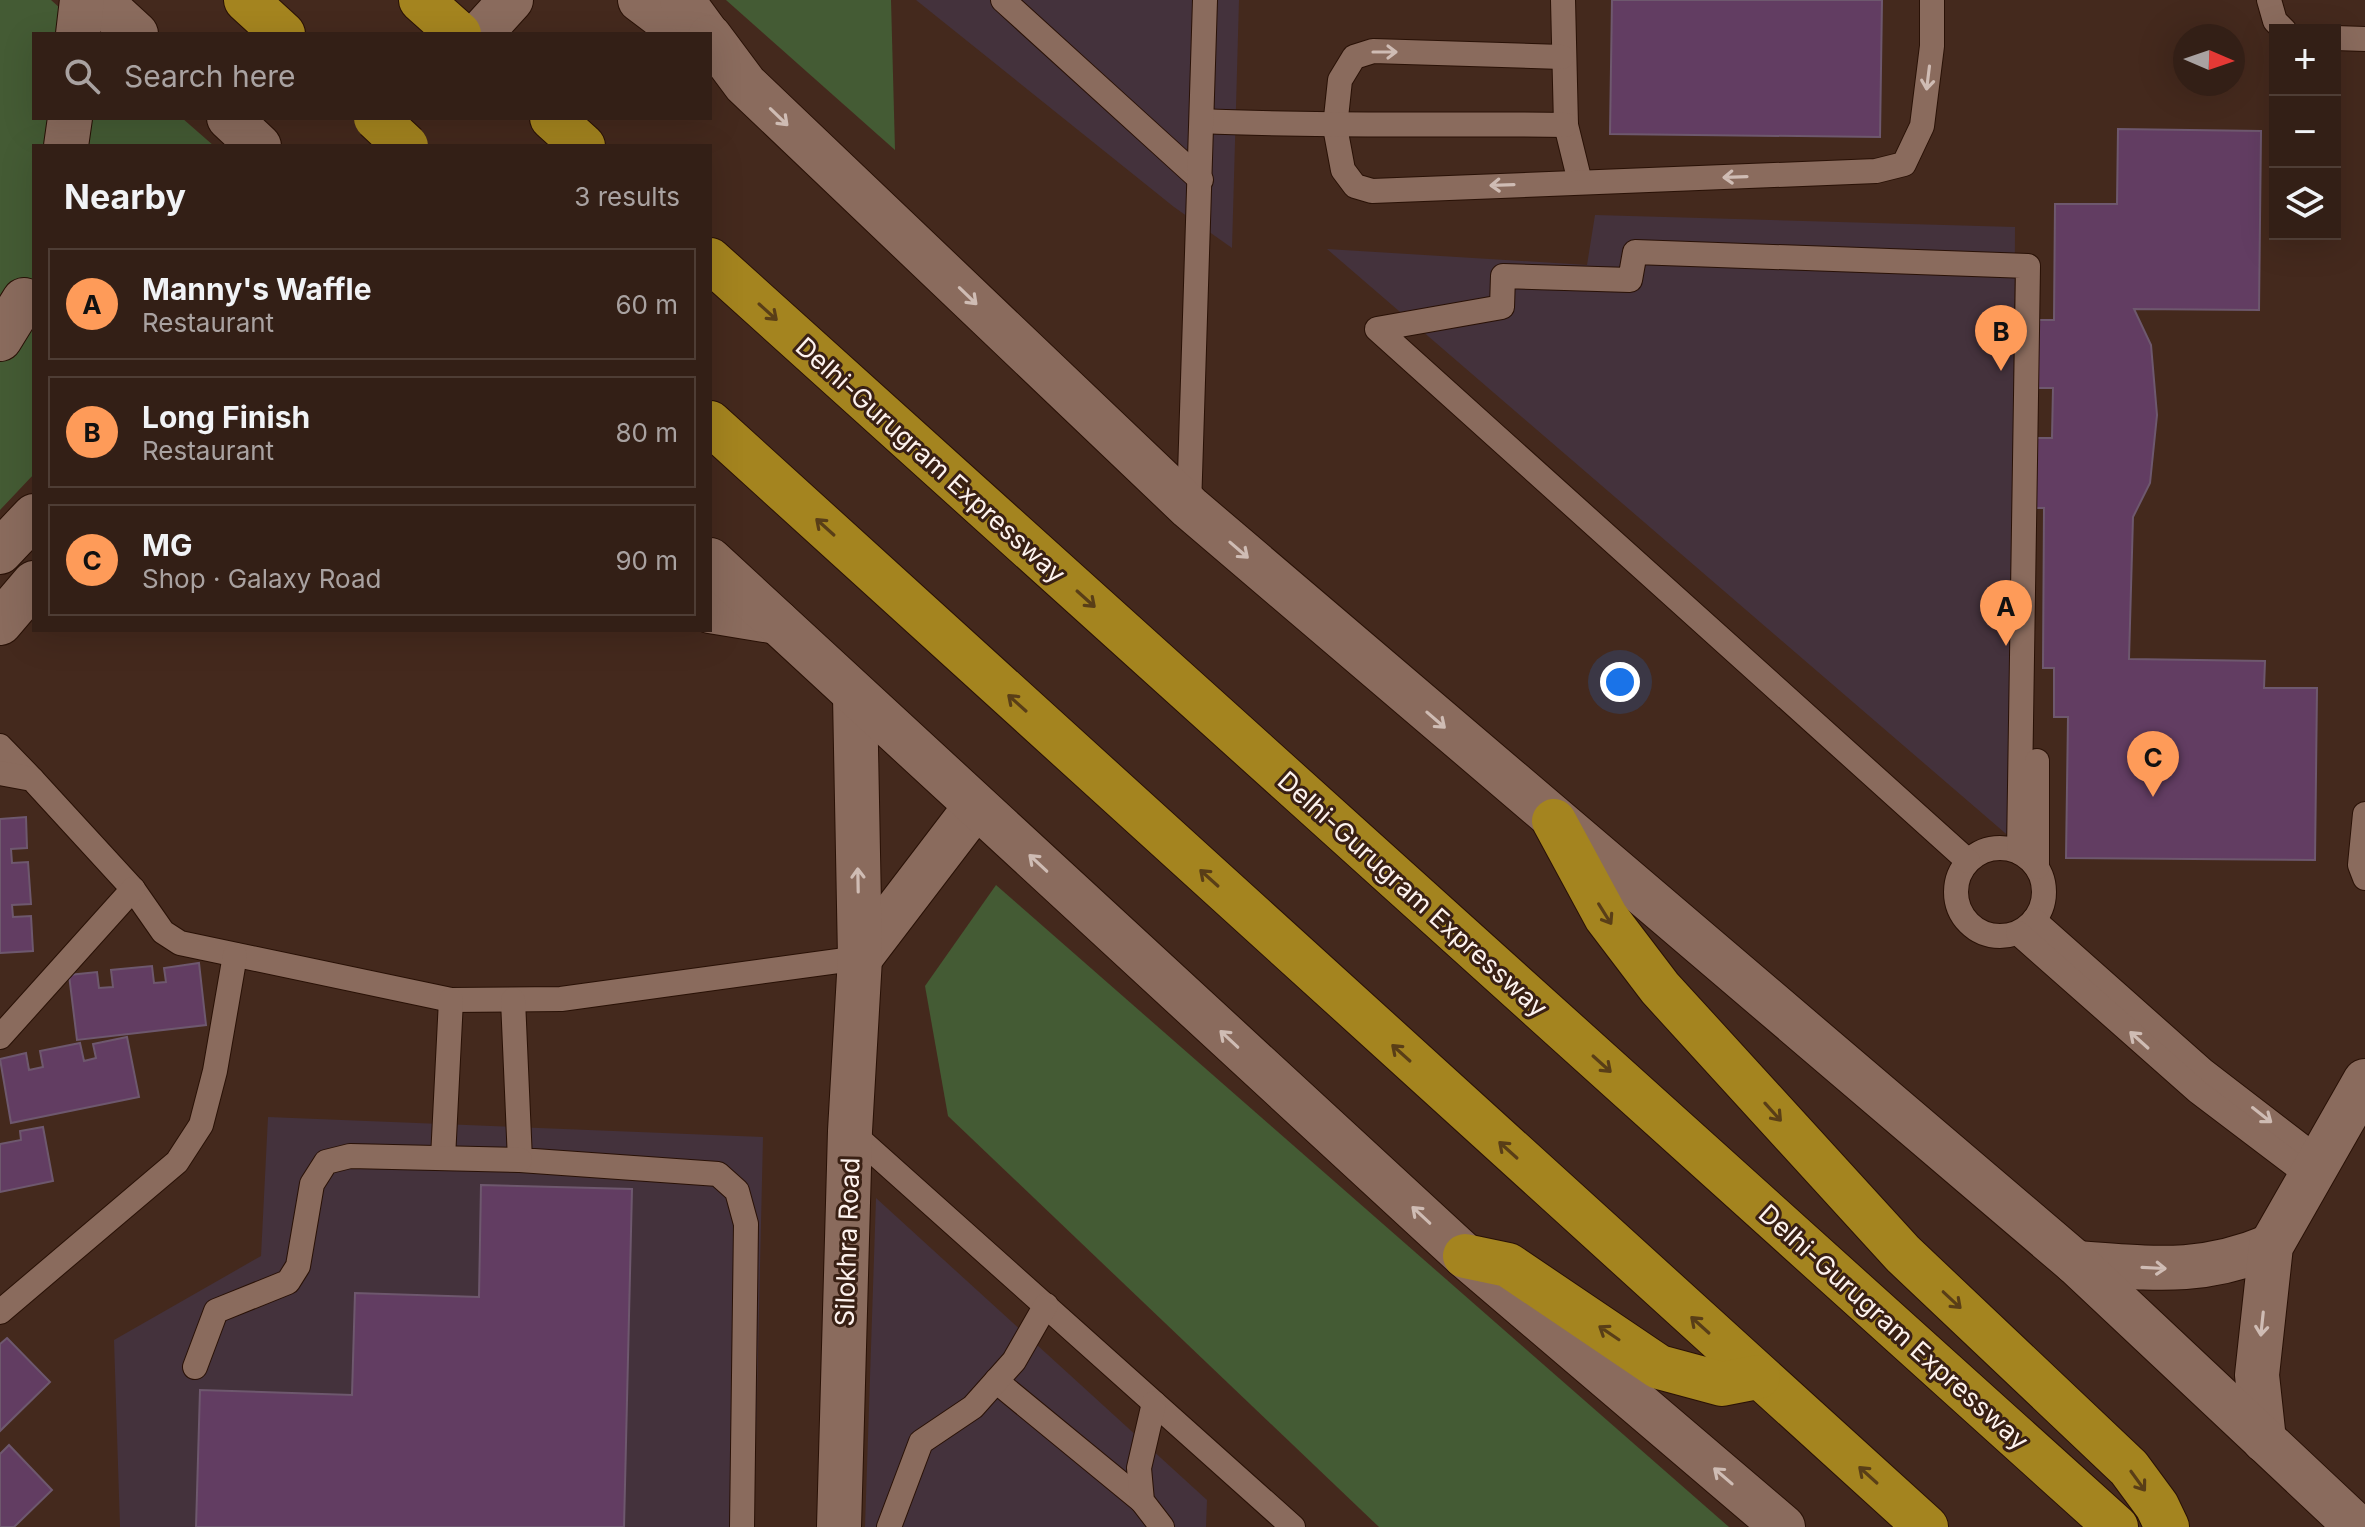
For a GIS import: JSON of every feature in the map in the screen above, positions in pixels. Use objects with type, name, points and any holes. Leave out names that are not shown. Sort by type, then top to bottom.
[{"type":"highway","points":[[246,0],[281,32]]},
{"type":"highway","points":[[421,0],[457,32]]},
{"type":"highway","points":[[378,120],[404,144]]},
{"type":"highway","points":[[554,120],[581,144]]},
{"type":"highway","name":"Delhi-Gurugram Expressway","points":[[712,262],[2116,1527]]},
{"type":"highway","points":[[712,425],[1926,1527]]},
{"type":"highway","points":[[1554,821],[1606,917],[1660,988],[1903,1254],[2129,1468],[2167,1527]]},
{"type":"highway","points":[[1465,1256],[1508,1265],[1659,1367],[1722,1384],[1758,1377]]},
{"type":"main road","points":[[78,32],[82,0]]},
{"type":"main road","points":[[99,0],[134,32]]},
{"type":"main road","points":[[482,32],[511,0]]},
{"type":"main road","points":[[640,0],[682,32]]},
{"type":"main road","points":[[682,0],[706,32]]},
{"type":"main road","points":[[712,40],[745,84]]},
{"type":"main road","points":[[712,57],[745,84],[1189,507],[2076,1263],[2357,1527]]},
{"type":"main road","points":[[66,144],[70,120]]},
{"type":"main road","points":[[231,120],[257,144]]},
{"type":"main road","points":[[381,144],[402,120]]},
{"type":"main road","points":[[0,339],[31,297]]},
{"type":"main road","points":[[0,552],[32,518]]},
{"type":"main road","points":[[712,562],[1465,1256],[1783,1527]]},
{"type":"main road","points":[[0,623],[32,585]]},
{"type":"main road","points":[[712,611],[777,622]]},
{"type":"main road","name":"Silokhra Road","points":[[839,1527],[850,1131],[860,958],[855,696]]},
{"type":"main road","points":[[860,958],[976,806]]},
{"type":"main road","points":[[2264,1440],[2257,1375],[2271,1246],[2365,1081]]},
{"type":"main road","points":[[2076,1263],[2189,1270],[2234,1262],[2271,1246]]},
{"type":"lane","points":[[1003,0],[1201,180]]},
{"type":"lane","points":[[1189,507],[1205,0]]},
{"type":"lane","points":[[1563,0],[1566,125],[1580,182]]},
{"type":"lane","points":[[1562,57],[1373,51],[1354,57],[1340,80],[1335,127],[1343,170],[1355,186],[1372,191],[1876,171],[1904,164],[1922,126],[1932,46],[1932,0]]},
{"type":"lane","points":[[2269,0],[2278,24]]},
{"type":"lane","points":[[2341,38],[2365,39]]},
{"type":"lane","points":[[1202,121],[1335,127],[1371,122],[1566,125]]},
{"type":"lane","points":[[1968,861],[1377,329],[1502,307],[1503,276],[1630,280],[1635,252],[2028,266],[2028,860],[2043,881],[2044,897],[2026,926],[1988,936],[1963,918],[1955,889],[1968,861],[1992,848],[2028,860]]},
{"type":"lane","points":[[2028,860],[2037,655]]},
{"type":"lane","points":[[0,746],[133,889],[163,932],[180,943],[451,1000],[561,999],[860,958]]},
{"type":"lane","points":[[0,773],[32,779]]},
{"type":"lane","points":[[2365,814],[2360,865],[2365,878]]},
{"type":"lane","points":[[0,1037],[133,889]]},
{"type":"lane","points":[[2026,926],[2198,1092],[2315,1168]]},
{"type":"lane","points":[[0,1312],[177,1162],[185,1150],[201,1125],[215,1071],[235,955]]},
{"type":"lane","points":[[443,1158],[451,1000]]},
{"type":"lane","points":[[513,1000],[520,1160]]},
{"type":"lane","points":[[850,1131],[1293,1527]]},
{"type":"lane","points":[[195,1367],[216,1311],[288,1282],[298,1266],[312,1184],[326,1162],[350,1156],[520,1160],[718,1174],[737,1191],[746,1224],[742,1527]]},
{"type":"lane","points":[[889,1527],[921,1442],[973,1407],[1014,1361],[1046,1305]]},
{"type":"lane","points":[[996,1381],[1142,1501],[1162,1527]]},
{"type":"lane","points":[[1142,1501],[1139,1468],[1154,1403]]},
{"type":"shaded area","points":[[916,0],[1239,0],[1232,248],[1174,207]]},
{"type":"shaded area","points":[[1595,215],[2015,227],[2012,839],[1327,249],[1587,265]]},
{"type":"shaded area","points":[[268,1117],[763,1137],[754,1527],[120,1527],[114,1340],[261,1256]]},
{"type":"shaded area","points":[[876,1198],[1207,1500],[1206,1527],[865,1527]]},
{"type":"green space","points":[[0,0],[51,0],[87,32],[32,32],[32,120],[184,120],[212,144],[32,144],[32,476],[0,510]]},
{"type":"green space","points":[[726,0],[891,0],[895,150]]},
{"type":"green space","points":[[996,885],[1729,1527],[1379,1527],[948,1116],[925,986]]},
{"type":"building","points":[[1612,0],[1882,0],[1880,137],[1610,134]]},
{"type":"building","points":[[2118,129],[2261,131],[2259,310],[2134,309],[2151,345],[2157,415],[2150,483],[2133,517],[2129,659],[2265,661],[2264,688],[2317,688],[2315,860],[2066,858],[2068,717],[2054,717],[2054,668],[2043,668],[2044,508],[2028,508],[2029,438],[2052,438],[2053,388],[2028,388],[2029,320],[2054,320],[2055,204],[2117,204]]},
{"type":"building","points":[[26,817],[27,848],[11,849],[12,863],[28,862],[31,904],[12,905],[13,917],[31,916],[33,951],[0,953],[0,819]]},
{"type":"building","points":[[199,963],[206,1025],[77,1040],[69,975],[97,972],[99,988],[113,987],[111,970],[152,966],[154,983],[166,982],[164,968]]},
{"type":"building","points":[[127,1037],[139,1097],[11,1123],[0,1059],[26,1053],[29,1070],[43,1067],[40,1051],[80,1043],[84,1061],[96,1058],[93,1044]]},
{"type":"building","points":[[43,1127],[53,1181],[0,1192],[0,1144],[21,1140],[20,1131]]},
{"type":"building","points":[[481,1185],[632,1189],[624,1527],[196,1527],[200,1390],[352,1395],[355,1293],[479,1297]]},
{"type":"building","points":[[7,1338],[50,1382],[0,1431],[0,1344]]},
{"type":"building","points":[[9,1445],[52,1490],[14,1527],[0,1527],[0,1454]]},
{"type":"place","name":"Long Finish","points":[[2001,371]]},
{"type":"place","name":"Manny's Waffle","points":[[2006,646]]},
{"type":"place","name":"MG","points":[[2153,797]]}]
